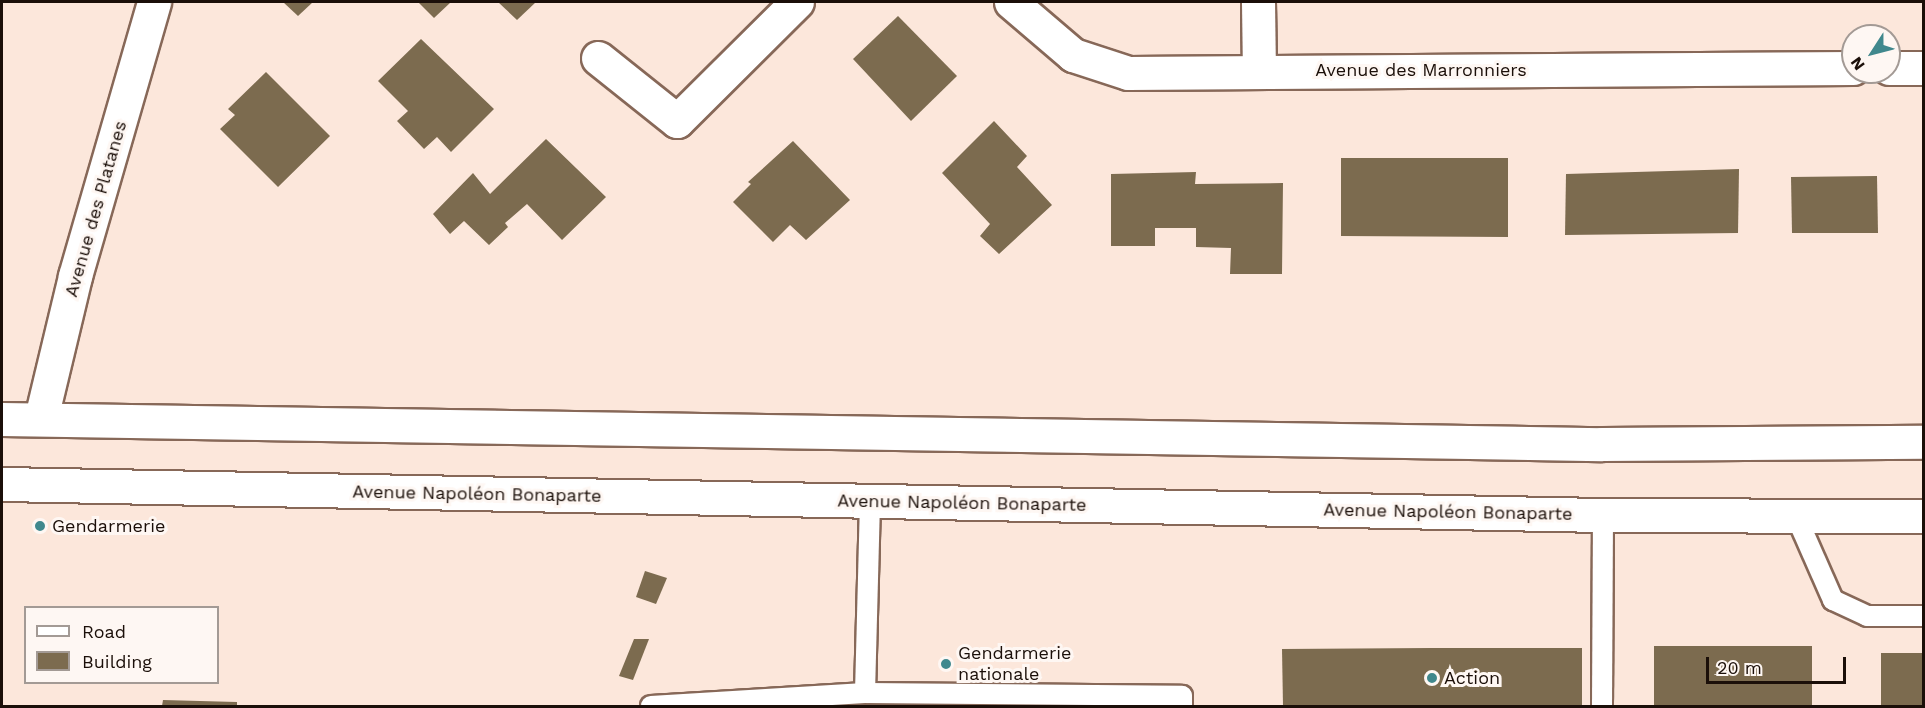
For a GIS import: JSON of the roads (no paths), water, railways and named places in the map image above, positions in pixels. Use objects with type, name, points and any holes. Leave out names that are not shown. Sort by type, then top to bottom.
[{"type":"main road","name":"Avenue des Platanes","points":[[41,418],[75,276],[154,2]]},
{"type":"main road","points":[[597,58],[677,121],[797,2]]},
{"type":"main road","name":"Avenue des Marronniers","points":[[1011,2],[1073,55],[1128,73],[1259,70],[1841,68]]},
{"type":"main road","points":[[1258,2],[1259,70]]},
{"type":"main road","points":[[1901,68],[1923,68]]},
{"type":"main road","points":[[2,419],[1566,443],[1923,442]]},
{"type":"main road","name":"Avenue Napoléon Bonaparte","points":[[2,484],[1603,515],[1923,516]]},
{"type":"lane","points":[[866,693],[870,502]]},
{"type":"lane","points":[[1602,706],[1603,515]]},
{"type":"lane","points":[[1796,516],[1833,600],[1867,616],[1923,616]]},
{"type":"lane","points":[[651,706],[866,693],[1020,701],[1182,696],[1182,706]]},
{"type":"place","name":"Gendarmerie","points":[[40,526]]},
{"type":"place","name":"Gendarmerie nationale","points":[[946,664]]},
{"type":"place","name":"Action","points":[[1432,678]]}]
